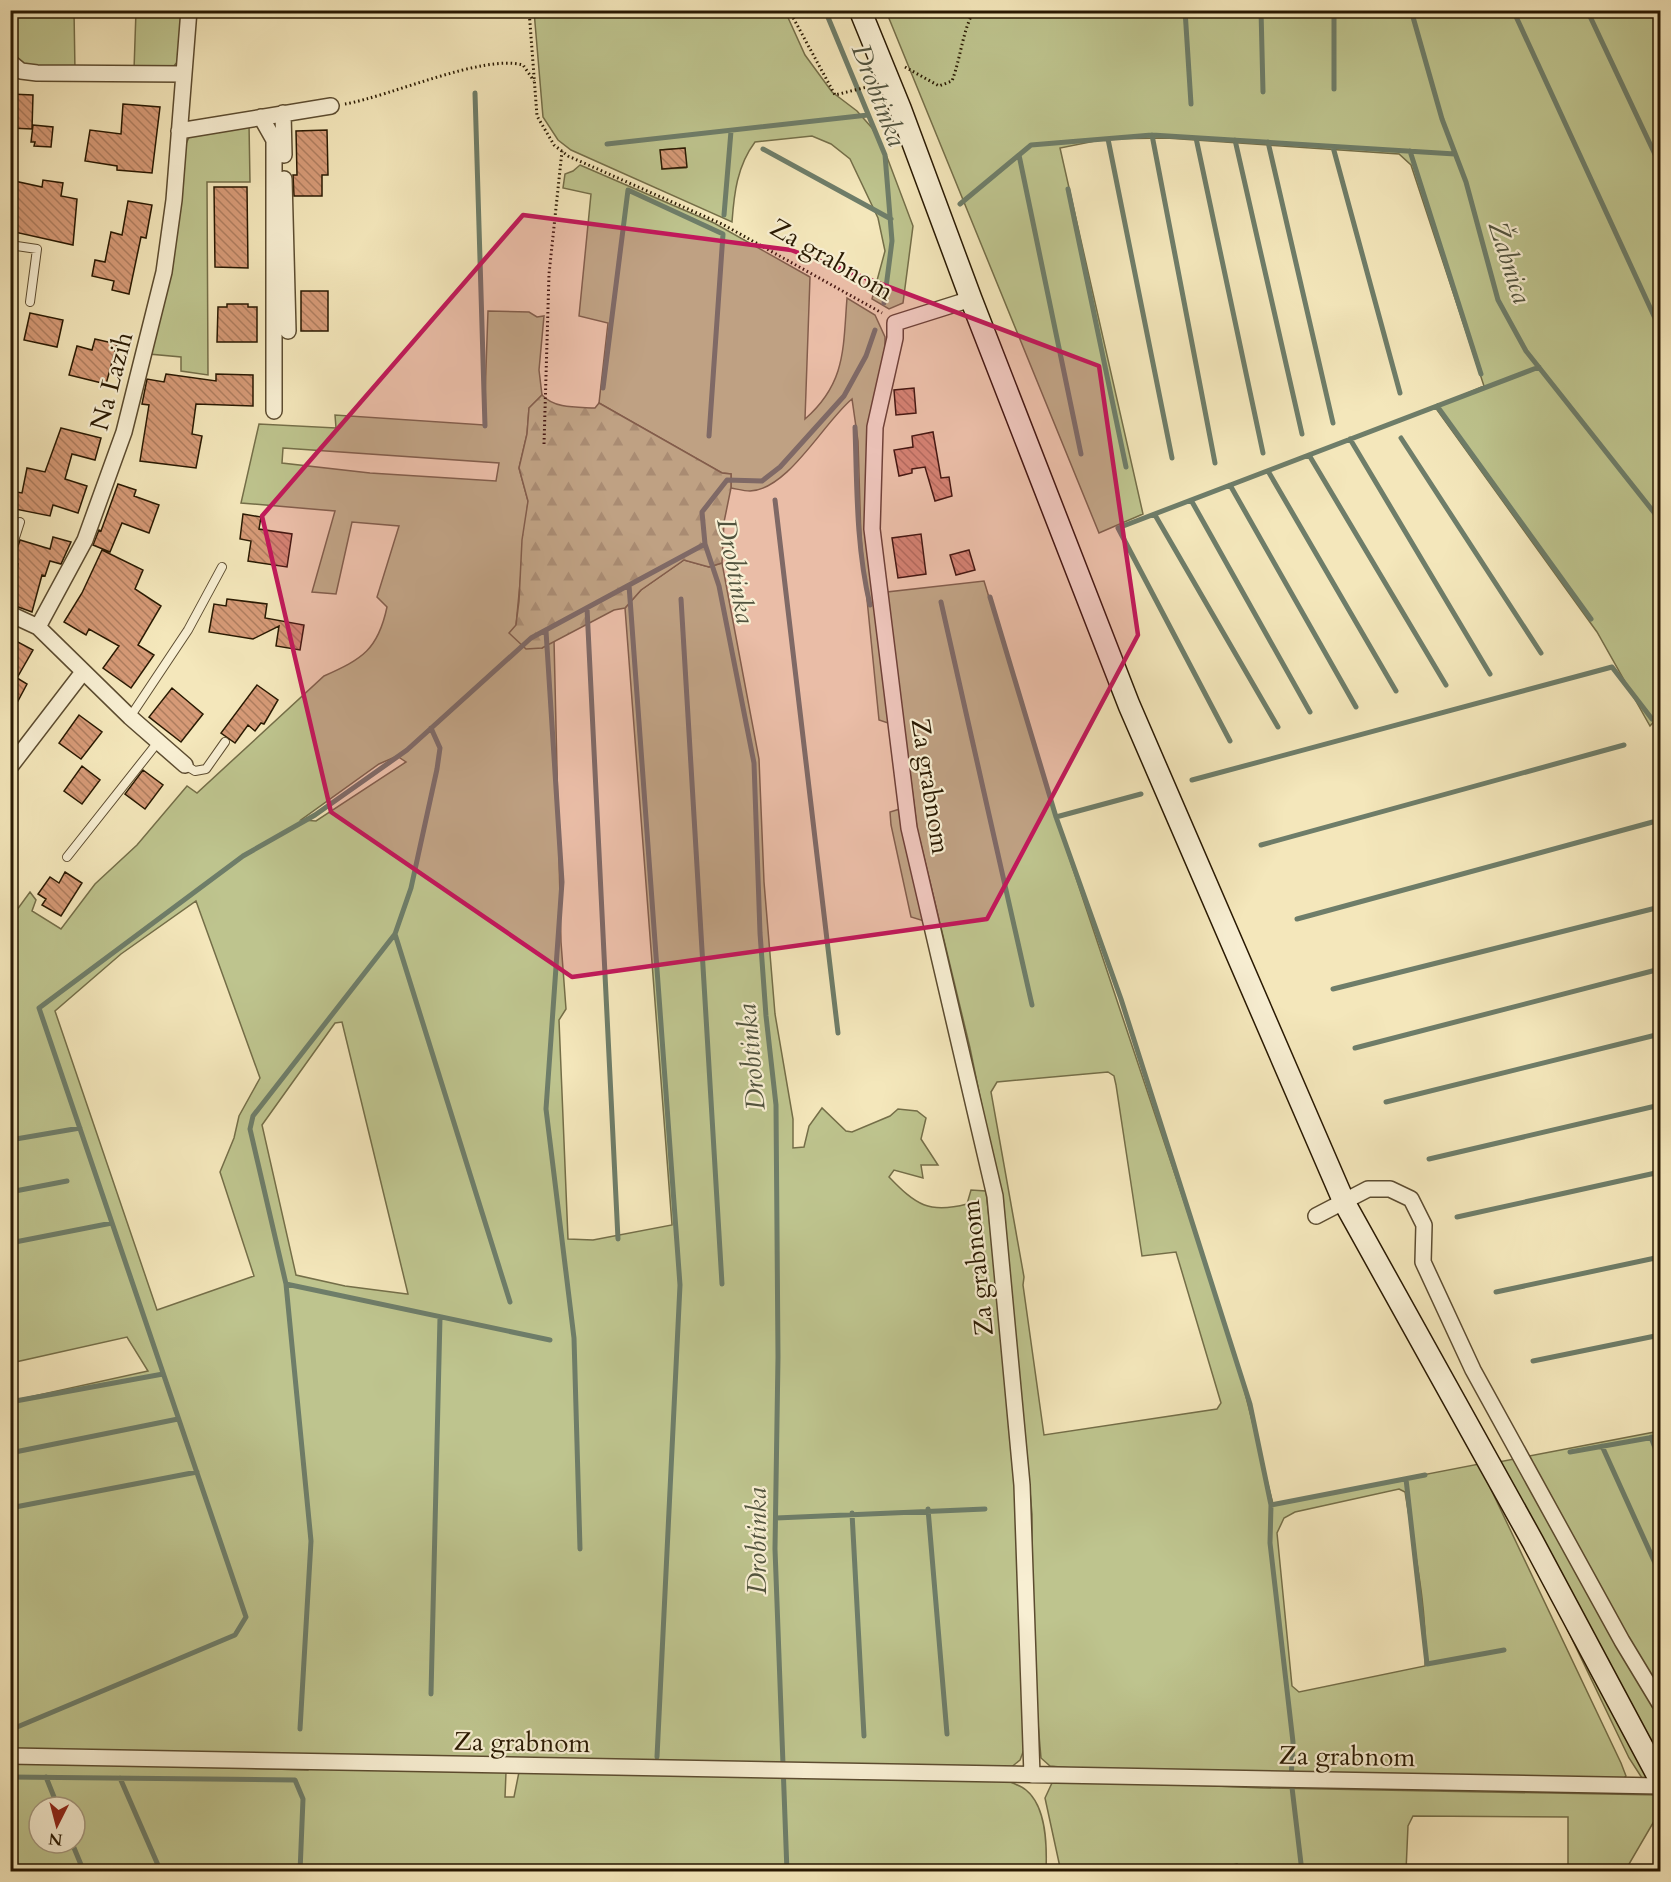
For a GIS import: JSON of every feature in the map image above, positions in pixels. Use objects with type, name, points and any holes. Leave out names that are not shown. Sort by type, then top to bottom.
[{"type":"main road","points":[[860,10],[900,108],[970,299],[1129,705],[1344,1202],[1533,1542],[1660,1780]]},
{"type":"street","name":"Na Lazih","points":[[38,627],[85,540],[124,432],[164,272],[174,200],[189,10]]},
{"type":"street","points":[[10,62],[21,71],[37,73],[183,74]]},
{"type":"street","points":[[179,131],[331,106]]},
{"type":"street","points":[[283,113],[288,331]]},
{"type":"street","points":[[261,117],[274,140],[274,411]]},
{"type":"street","points":[[895,323],[970,299]]},
{"type":"street","name":"Za grabnom","points":[[895,323],[895,338],[875,427],[872,529],[909,828],[995,1196],[1022,1485],[1032,1775]]},
{"type":"street","points":[[10,614],[38,627],[130,717],[185,765]]},
{"type":"street","points":[[10,767],[83,672]]},
{"type":"street","points":[[1316,1216],[1368,1189],[1389,1189],[1411,1199],[1424,1225],[1423,1262],[1473,1370],[1622,1641],[1660,1704]]},
{"type":"street","name":"Za grabnom","points":[[10,1756],[1660,1786]]},
{"type":"lane","points":[[10,245],[37,249],[30,302]]},
{"type":"lane","points":[[10,553],[20,522]]},
{"type":"lane","points":[[130,717],[188,630],[222,567]]},
{"type":"lane","points":[[67,857],[158,742]]},
{"type":"lane","points":[[185,765],[195,771],[206,769],[225,742]]},
{"type":"path","name":"Za grabnom","points":[[529,10],[537,116],[544,132],[562,151],[722,224],[876,309],[895,323]]},
{"type":"path","points":[[789,10],[835,95],[864,87]]},
{"type":"path","points":[[903,66],[939,86],[952,81],[959,62],[964,31],[974,10]]},
{"type":"path","points":[[331,106],[371,99],[497,63],[511,62],[523,65],[535,82]]},
{"type":"path","points":[[544,444],[549,274],[562,151]]},
{"type":"highlighted area","points":[[523,215],[791,250],[1099,366],[1138,635],[987,919],[572,977],[331,812],[262,516]]},
{"type":"green space","points":[[17,11],[74,11],[75,71],[25,67],[17,59]]},
{"type":"green space","points":[[136,11],[185,11],[180,59],[172,68],[134,70]]},
{"type":"green space","points":[[534,11],[785,11],[805,55],[832,92],[857,111],[872,128],[887,157],[913,226],[903,303],[889,309],[872,299],[885,251],[878,218],[850,159],[831,144],[812,136],[755,142],[740,170],[732,222],[571,150],[558,140],[543,117]],"holes":[[[685,148],[686,168],[662,169],[661,150]]]},
{"type":"green space","points":[[886,11],[1660,11],[1660,715],[1650,726],[1597,632],[1435,407],[1484,386],[1411,165],[1399,154],[1166,138],[1105,139],[1060,148],[1143,514],[1099,533]]},
{"type":"green space","points":[[249,124],[250,182],[207,182],[208,375],[181,371],[181,357],[149,354],[185,146],[191,133]]},
{"type":"green space","points":[[580,165],[714,223],[810,277],[805,419],[828,392],[840,364],[847,298],[875,315],[885,337],[885,351],[871,430],[891,724],[879,720],[861,539],[858,441],[852,399],[792,468],[764,488],[750,491],[731,488],[731,474],[722,473],[599,403],[608,323],[579,316],[591,194],[563,188],[565,174]]},
{"type":"green space","points":[[488,311],[529,312],[537,317],[544,316],[539,370],[542,395],[529,408],[527,434],[519,468],[528,501],[516,625],[542,648],[554,640],[561,942],[566,1009],[559,1020],[568,1239],[593,1240],[672,1225],[625,608],[641,590],[684,560],[709,567],[722,563],[759,759],[764,882],[775,1014],[793,1119],[793,1148],[804,1147],[809,1126],[822,1108],[846,1131],[852,1132],[890,1116],[898,1109],[917,1111],[926,1118],[921,1139],[938,1165],[921,1165],[923,1178],[894,1170],[889,1177],[907,1194],[924,1205],[933,1207],[943,1208],[967,1204],[971,1190],[986,1191],[1012,1434],[1019,1551],[1025,1747],[1020,1760],[1009,1769],[11,1749],[11,1401],[148,1371],[127,1337],[11,1363],[11,918],[30,892],[36,900],[32,911],[61,929],[95,884],[137,845],[187,786],[197,793],[324,676],[358,658],[379,634],[387,607],[377,597],[399,526],[352,522],[336,594],[312,592],[335,511],[241,503],[259,424],[336,428],[335,415],[484,425]],"holes":[[[283,448],[499,463],[496,481],[370,473],[282,463]],[[397,756],[406,762],[316,821],[301,820],[379,764]],[[196,901],[260,1078],[239,1116],[234,1138],[220,1172],[254,1276],[157,1310],[55,1011],[121,954]],[[342,1022],[408,1294],[345,1286],[296,1275],[262,1125],[335,1023]]]},
{"type":"green space","points":[[542,395],[553,403],[567,406],[595,408],[599,403],[722,473],[731,474],[731,488],[724,522],[722,563],[709,567],[684,560],[641,590],[625,608],[614,610],[542,648],[526,649],[509,633],[516,625],[522,540],[528,501],[519,468],[527,434],[529,408]]},
{"type":"green space","points":[[984,581],[1064,842],[1236,1357],[1273,1504],[1479,1464],[1621,1763],[1626,1776],[1622,1780],[1071,1768],[1050,1766],[1041,1758],[1032,1653],[1032,1514],[1025,1434],[987,1131],[970,1048],[917,828],[887,592]],"holes":[[[1108,1072],[1114,1076],[1116,1085],[1142,1256],[1176,1252],[1221,1403],[1217,1409],[1044,1435],[1023,1285],[1024,1277],[991,1092],[997,1082]],[[1399,1489],[1405,1492],[1420,1579],[1425,1666],[1299,1692],[1292,1686],[1277,1533],[1284,1518],[1295,1512]]]},
{"type":"green space","points":[[903,808],[924,921],[911,917],[891,825],[890,812]]},
{"type":"green space","points":[[1660,1431],[1660,1781],[1642,1778],[1629,1758],[1488,1464]]},
{"type":"green space","points":[[11,1762],[308,1770],[310,1766],[506,1772],[505,1797],[514,1797],[519,1772],[1009,1781],[1026,1790],[1038,1806],[1044,1828],[1046,1871],[11,1871]]},
{"type":"green space","points":[[1074,1780],[1263,1788],[1660,1795],[1660,1811],[1625,1871],[1568,1871],[1568,1817],[1413,1816],[1408,1826],[1406,1871],[1239,1872],[1237,1864],[1204,1872],[1061,1872],[1045,1798],[1052,1783]]},
{"type":"building","points":[[10,94],[33,95],[32,129],[10,128]]},
{"type":"building","points":[[123,104],[160,107],[152,173],[117,170],[117,166],[85,161],[90,130],[121,134]]},
{"type":"building","points":[[33,125],[53,127],[51,147],[34,146],[35,142],[31,142]]},
{"type":"building","points":[[327,130],[328,175],[322,175],[322,196],[294,196],[293,175],[297,175],[296,131]]},
{"type":"building","points":[[685,148],[687,167],[662,169],[660,150]]},
{"type":"building","points":[[10,180],[42,187],[43,180],[63,183],[61,196],[77,199],[73,245],[10,231]]},
{"type":"building","points":[[214,187],[247,187],[248,268],[215,267]]},
{"type":"building","points":[[128,201],[152,205],[146,238],[141,237],[129,294],[112,290],[114,281],[92,276],[95,260],[105,262],[111,232],[122,235]]},
{"type":"building","points":[[301,291],[328,291],[328,331],[301,331]]},
{"type":"building","points":[[227,304],[248,304],[248,307],[257,307],[257,342],[217,342],[218,307],[227,307]]},
{"type":"building","points":[[30,313],[63,320],[57,347],[24,340]]},
{"type":"building","points":[[95,339],[117,344],[106,384],[69,375],[77,346],[92,350]]},
{"type":"building","points":[[166,374],[216,381],[216,374],[253,375],[253,406],[196,404],[192,434],[202,436],[196,468],[140,461],[149,405],[142,404],[147,379],[164,382]]},
{"type":"building","points":[[914,388],[916,413],[896,415],[894,390]]},
{"type":"building","points":[[61,428],[101,438],[95,460],[72,454],[65,479],[87,486],[78,513],[53,505],[50,516],[10,508],[10,491],[22,493],[27,468],[45,472]]},
{"type":"building","points":[[933,432],[941,478],[949,477],[952,496],[935,501],[925,467],[912,469],[912,473],[899,476],[894,450],[913,447],[912,436]]},
{"type":"building","points":[[118,484],[136,490],[134,496],[159,505],[149,533],[122,523],[110,552],[93,545],[99,530],[101,531]]},
{"type":"building","points":[[243,514],[261,517],[259,529],[292,534],[287,567],[248,561],[251,541],[240,539]]},
{"type":"building","points":[[921,534],[926,574],[898,578],[892,538]]},
{"type":"building","points":[[53,537],[71,542],[61,564],[50,561],[45,576],[42,575],[32,612],[10,604],[18,564],[10,563],[10,559],[15,555],[20,540],[50,549]]},
{"type":"building","points":[[102,550],[143,570],[135,589],[161,606],[138,645],[154,655],[131,688],[103,668],[119,646],[89,629],[86,635],[64,622],[82,593]]},
{"type":"building","points":[[969,550],[975,570],[956,575],[950,555]]},
{"type":"building","points":[[227,599],[267,604],[265,618],[304,625],[300,650],[276,646],[279,626],[253,639],[209,632],[214,604],[226,606]]},
{"type":"building","points":[[10,625],[16,628],[12,639],[33,650],[17,678],[27,684],[10,716]]},
{"type":"building","points":[[257,685],[278,700],[264,724],[261,723],[255,731],[248,725],[235,743],[221,733]]},
{"type":"building","points":[[172,688],[203,714],[181,742],[149,717]]},
{"type":"building","points":[[79,715],[102,732],[81,759],[59,743]]},
{"type":"building","points":[[82,766],[100,780],[82,804],[64,791]]},
{"type":"building","points":[[143,770],[163,785],[145,809],[125,794]]},
{"type":"building","points":[[65,872],[82,883],[61,916],[42,905],[46,899],[38,894],[50,877],[59,883]]},
{"type":"waterway","name":"Drobtinka","points":[[825,10],[885,155],[892,241],[884,303]]},
{"type":"waterway","points":[[1185,10],[1191,104]]},
{"type":"waterway","points":[[1261,10],[1263,92]]},
{"type":"waterway","points":[[1334,10],[1334,89]]},
{"type":"waterway","name":"Žabnica","points":[[1411,10],[1442,119],[1466,182],[1498,300],[1526,351],[1660,520]]},
{"type":"waterway","points":[[1513,10],[1660,329]]},
{"type":"waterway","points":[[1587,10],[1660,165]]},
{"type":"waterway","points":[[475,93],[485,426]]},
{"type":"waterway","points":[[607,144],[868,115]]},
{"type":"waterway","points":[[724,215],[731,131]]},
{"type":"waterway","points":[[1152,135],[1215,463]]},
{"type":"waterway","points":[[960,204],[1031,145],[1152,135],[1455,154]]},
{"type":"waterway","points":[[1196,138],[1263,453]]},
{"type":"waterway","points":[[1108,139],[1172,458]]},
{"type":"waterway","points":[[1235,140],[1302,434]]},
{"type":"waterway","points":[[1268,142],[1333,423]]},
{"type":"waterway","points":[[1333,147],[1400,393]]},
{"type":"waterway","points":[[763,149],[891,219]]},
{"type":"waterway","points":[[1410,151],[1481,374]]},
{"type":"waterway","points":[[1019,155],[1081,454]]},
{"type":"waterway","points":[[1068,189],[1126,467]]},
{"type":"waterway","points":[[603,388],[628,190],[723,234],[709,436]]},
{"type":"waterway","name":"Drobtinka","points":[[787,1872],[775,1549],[778,1357],[776,1105],[760,933],[754,763],[719,586],[705,544],[702,512],[727,480],[762,481],[780,467],[844,396],[866,356],[875,330]]},
{"type":"waterway","points":[[1230,741],[1118,528],[1539,367]]},
{"type":"waterway","points":[[1437,406],[1591,619]]},
{"type":"waterway","points":[[855,427],[860,539],[870,605]]},
{"type":"waterway","points":[[1401,438],[1541,653]]},
{"type":"waterway","points":[[1350,439],[1490,674]]},
{"type":"waterway","points":[[1309,455],[1446,685]]},
{"type":"waterway","points":[[1268,471],[1396,691]]},
{"type":"waterway","points":[[1230,485],[1356,707]]},
{"type":"waterway","points":[[775,500],[838,1033]]},
{"type":"waterway","points":[[1191,500],[1310,712]]},
{"type":"waterway","points":[[1155,515],[1278,727]]},
{"type":"waterway","points":[[10,1730],[235,1635],[246,1617],[39,1008],[243,856],[315,815],[407,750],[531,638],[705,544]]},
{"type":"waterway","points":[[629,585],[680,1285],[657,1757]]},
{"type":"waterway","points":[[990,597],[1056,817],[1121,999],[1250,1404],[1271,1505],[1270,1543],[1293,1742],[1291,1779],[1302,1872]]},
{"type":"waterway","points":[[681,599],[722,1284]]},
{"type":"waterway","points":[[941,602],[1032,1005]]},
{"type":"waterway","points":[[587,608],[618,1239]]},
{"type":"waterway","points":[[546,631],[562,882],[546,1109],[574,1338],[580,1549]]},
{"type":"waterway","points":[[1192,780],[1612,667],[1652,719]]},
{"type":"waterway","points":[[300,1729],[311,1541],[286,1284],[250,1129],[253,1116],[395,934],[411,888],[437,769],[440,748],[431,728]]},
{"type":"waterway","points":[[1261,845],[1624,745]]},
{"type":"waterway","points":[[1056,817],[1141,794]]},
{"type":"waterway","points":[[1297,919],[1660,820]]},
{"type":"waterway","points":[[1333,989],[1660,907]]},
{"type":"waterway","points":[[395,934],[510,1302]]},
{"type":"waterway","points":[[1355,1048],[1660,969]]},
{"type":"waterway","points":[[1386,1102],[1660,1034]]},
{"type":"waterway","points":[[1429,1159],[1660,1105]]},
{"type":"waterway","points":[[10,1140],[80,1128]]},
{"type":"waterway","points":[[1457,1217],[1660,1172]]},
{"type":"waterway","points":[[10,1192],[67,1181]]},
{"type":"waterway","points":[[10,1243],[112,1223]]},
{"type":"waterway","points":[[1496,1292],[1660,1257]]},
{"type":"waterway","points":[[286,1284],[550,1340]]},
{"type":"waterway","points":[[10,1300],[15,1299]]},
{"type":"waterway","points":[[431,1694],[440,1317]]},
{"type":"waterway","points":[[1533,1361],[1660,1335]]},
{"type":"waterway","points":[[10,1402],[163,1374]]},
{"type":"waterway","points":[[10,1453],[178,1419]]},
{"type":"waterway","points":[[1570,1452],[1660,1436]]},
{"type":"waterway","points":[[1651,1437],[1660,1461]]},
{"type":"waterway","points":[[1602,1446],[1660,1574]]},
{"type":"waterway","points":[[10,1508],[197,1472]]},
{"type":"waterway","points":[[1271,1505],[1425,1475]]},
{"type":"waterway","points":[[1406,1479],[1427,1664],[1504,1650]]},
{"type":"waterway","points":[[928,1509],[947,1734]]},
{"type":"waterway","points":[[776,1518],[985,1509]]},
{"type":"waterway","points":[[852,1513],[864,1736]]},
{"type":"waterway","points":[[10,1777],[295,1780],[303,1799],[300,1872]]},
{"type":"waterway","points":[[46,1777],[53,1795]]},
{"type":"waterway","points":[[120,1778],[161,1872]]},
{"type":"waterway","points":[[77,1855],[84,1872]]}]
